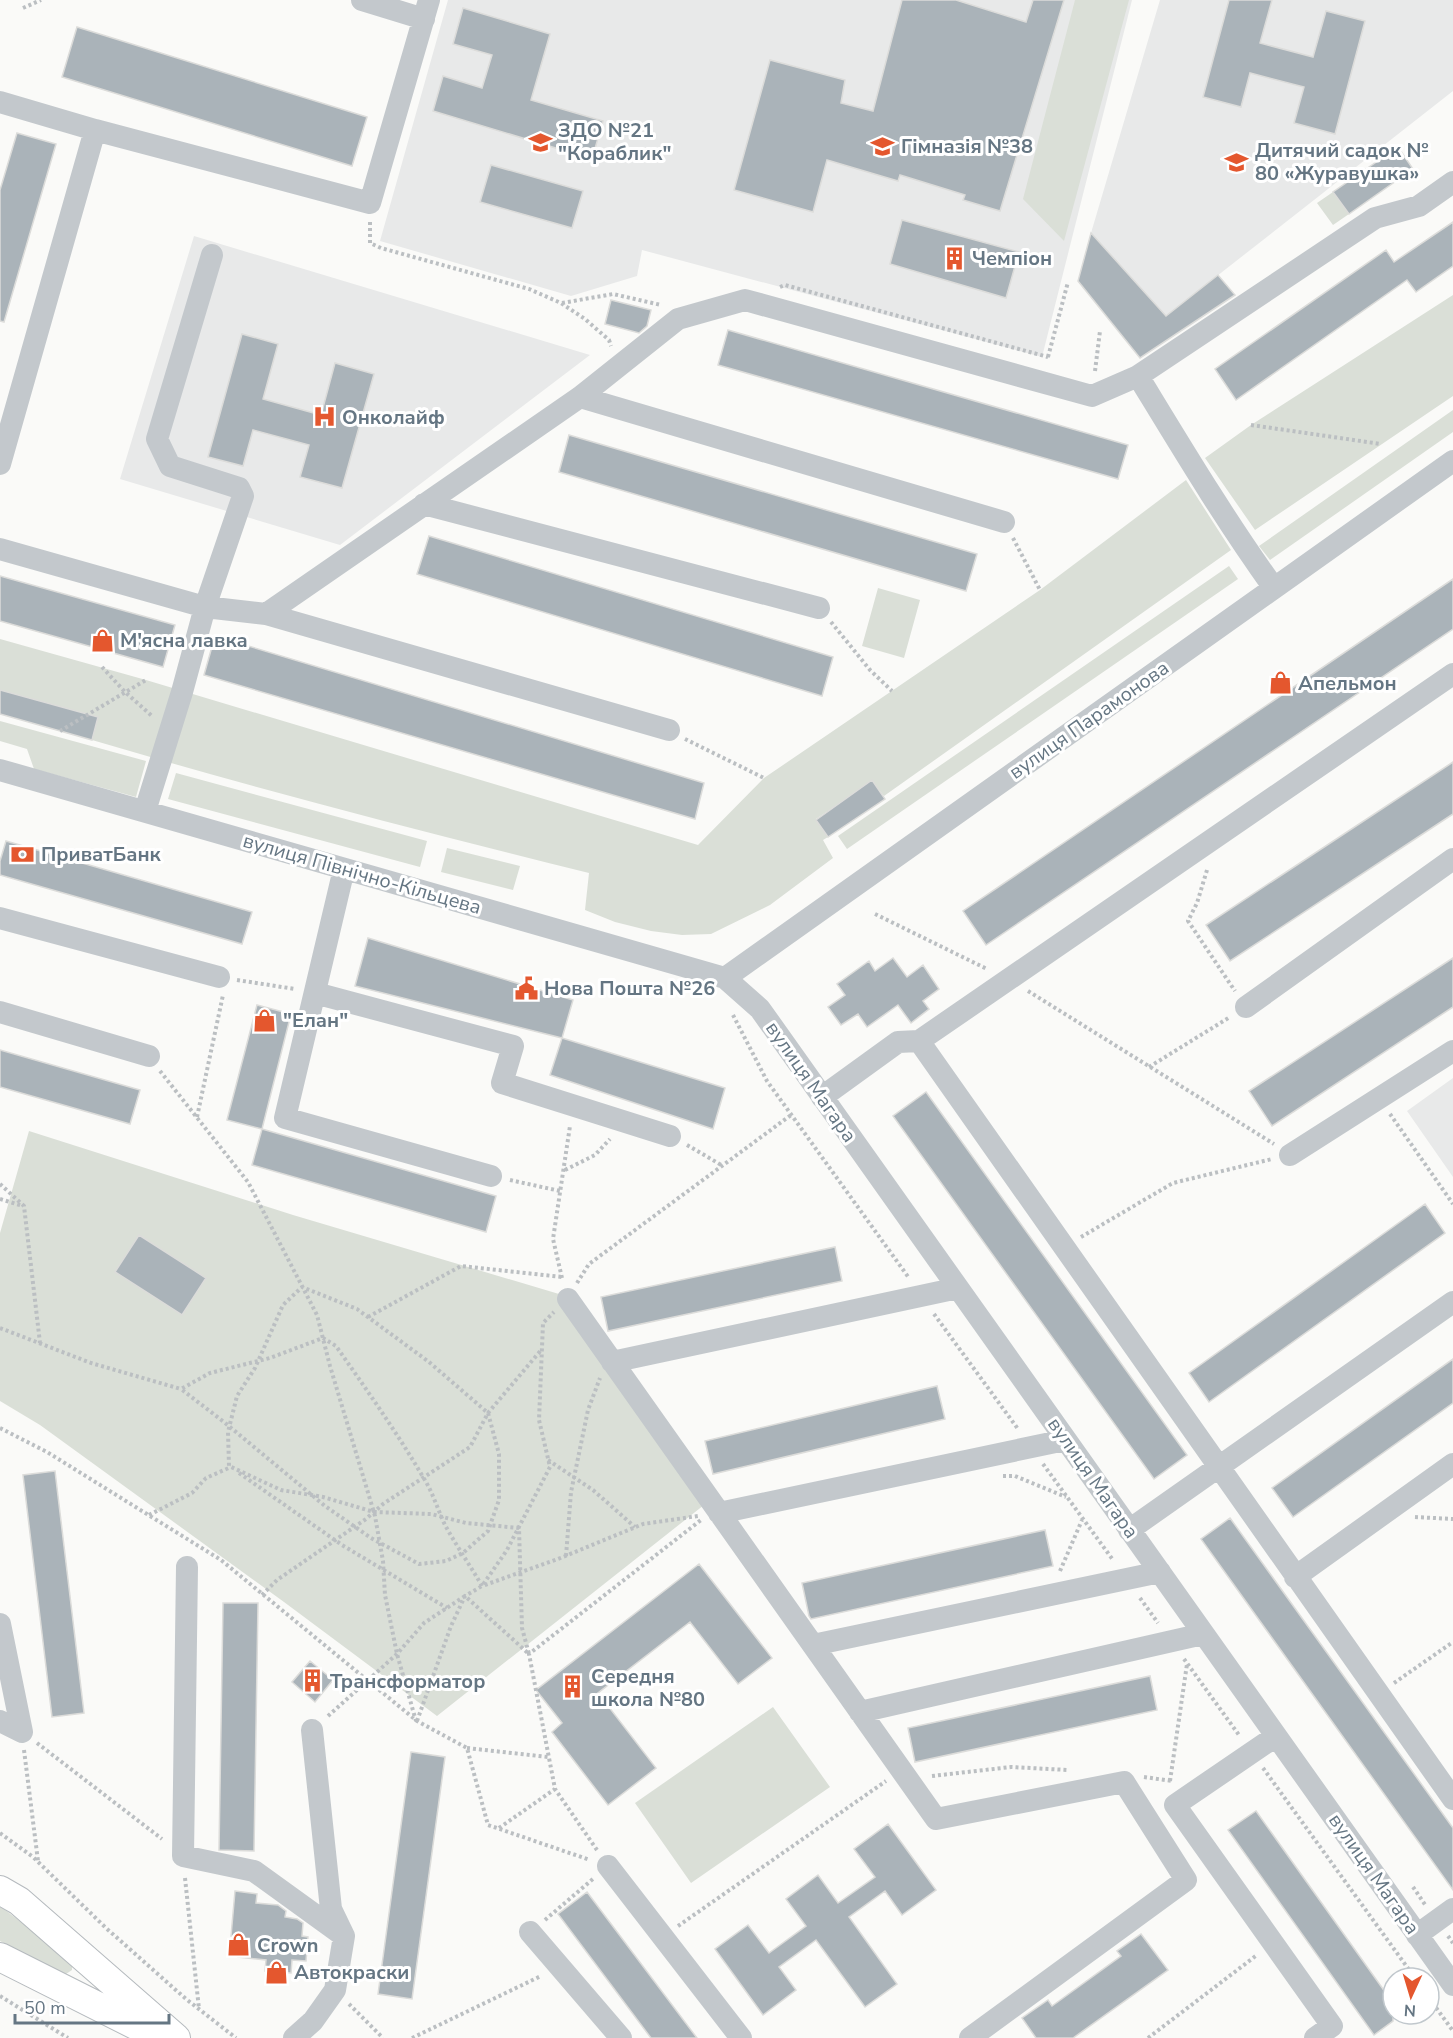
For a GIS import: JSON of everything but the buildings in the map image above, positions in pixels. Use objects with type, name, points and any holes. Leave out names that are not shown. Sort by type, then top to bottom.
[{"type":"main road","points":[[0,1890],[19,1901],[176,2038]]},
{"type":"main road","points":[[0,1956],[151,2036]]},
{"type":"street","points":[[0,102],[95,130],[370,202],[427,10],[362,0]]},
{"type":"street","points":[[0,464],[95,130]]},
{"type":"street","points":[[266,614],[580,397],[678,319],[745,300],[1092,396],[1138,376],[1375,218],[1419,206],[1453,182]]},
{"type":"street","points":[[145,811],[171,731],[205,608],[243,496],[239,488],[170,465],[157,439],[212,255]]},
{"type":"street","points":[[1138,376],[1197,473],[1274,588]]},
{"type":"street","points":[[580,397],[1004,522]]},
{"type":"street","name":"вулиця Парамонова","points":[[724,978],[1453,461]]},
{"type":"street","points":[[424,504],[819,608]]},
{"type":"street","points":[[0,549],[205,608],[266,614],[669,730]]},
{"type":"street","points":[[822,1096],[898,1042],[919,1041],[1453,674]]},
{"type":"street","name":"вулиця Північно-Кільцева","points":[[1,777],[145,811],[724,978]]},
{"type":"street","points":[[1246,1007],[1453,859]]},
{"type":"street","points":[[344,869],[285,1118],[491,1176]]},
{"type":"street","points":[[0,918],[223,977]]},
{"type":"street","name":"вулиця Магара","points":[[724,978],[759,1009],[822,1096],[1453,1985]]},
{"type":"street","points":[[315,993],[513,1046],[502,1083],[670,1136]]},
{"type":"street","points":[[0,1012],[148,1056]]},
{"type":"street","points":[[919,1041],[1453,1799]]},
{"type":"street","points":[[1290,1155],[1453,1051]]},
{"type":"street","points":[[565,1288],[612,1362],[936,1819],[1124,1782],[1186,1880],[970,2038]]},
{"type":"street","points":[[612,1362],[958,1288]]},
{"type":"street","points":[[1129,1530],[1453,1302]]},
{"type":"street","points":[[719,1513],[1065,1440]]},
{"type":"street","points":[[1295,1577],[1453,1464]]},
{"type":"street","points":[[187,1567],[183,1856],[254,1871],[344,1936]]},
{"type":"street","points":[[813,1645],[1160,1572]]},
{"type":"street","points":[[0,1624],[22,1732]]},
{"type":"street","points":[[860,1712],[1203,1634]]},
{"type":"street","points":[[0,1721],[22,1732]]},
{"type":"street","points":[[294,2038],[313,2021],[335,1990],[344,1936],[332,1909],[312,1730]]},
{"type":"street","points":[[1276,1736],[1175,1805],[1332,2026],[1316,2038]]},
{"type":"street","points":[[608,1866],[741,2038]]},
{"type":"street","points":[[1417,1935],[1453,1909]]},
{"type":"street","points":[[530,1932],[621,2038]]},
{"type":"path","points":[[23,8],[41,0]]},
{"type":"path","points":[[370,202],[370,243],[529,290],[561,303],[585,319],[609,340],[618,367]]},
{"type":"path","points":[[1040,382],[1068,282]]},
{"type":"path","points":[[745,300],[785,285],[1048,357]]},
{"type":"path","points":[[561,303],[613,294],[669,307]]},
{"type":"path","points":[[1092,396],[1100,332]]},
{"type":"path","points":[[1251,425],[1381,444]]},
{"type":"path","points":[[1004,522],[1040,590]]},
{"type":"path","points":[[819,608],[870,670],[892,691]]},
{"type":"path","points":[[102,667],[125,692],[171,731]]},
{"type":"path","points":[[60,731],[146,680]]},
{"type":"path","points":[[669,730],[764,778]]},
{"type":"path","points":[[1149,1067],[1246,1007],[1188,921],[1197,903],[1217,836]]},
{"type":"path","points":[[875,914],[1009,979],[1290,1155]]},
{"type":"path","points":[[197,1118],[223,977],[315,993]]},
{"type":"path","points":[[733,1015],[766,1081],[1406,1966]]},
{"type":"path","points":[[148,1056],[248,1182],[317,1315],[374,1512],[397,1654],[417,1721]]},
{"type":"path","points":[[1378,1098],[1453,1204]]},
{"type":"path","points":[[565,1288],[553,1239],[573,1105]]},
{"type":"path","points":[[482,1586],[507,1550],[550,1467],[539,1420],[543,1323],[565,1288],[589,1264],[791,1115]]},
{"type":"path","points":[[564,1171],[594,1155],[627,1122]]},
{"type":"path","points":[[670,1136],[723,1166]]},
{"type":"path","points":[[1063,1247],[1173,1183],[1290,1155]]},
{"type":"path","points":[[491,1176],[560,1191]]},
{"type":"path","points":[[0,1184],[24,1206],[40,1343]]},
{"type":"path","points":[[0,1199],[24,1206]]},
{"type":"path","points":[[368,1317],[461,1266],[565,1288]]},
{"type":"path","points":[[0,1328],[91,1363],[182,1389],[312,1496],[380,1543],[419,1564],[446,1561],[463,1553],[488,1531],[499,1500],[499,1454],[488,1413],[429,1362],[357,1309],[302,1287]]},
{"type":"path","points":[[230,1466],[228,1432],[237,1396],[258,1361],[283,1305],[302,1287]]},
{"type":"path","points":[[182,1389],[210,1373],[258,1361],[323,1338]]},
{"type":"path","points":[[323,1338],[336,1346],[394,1429],[423,1477],[442,1517],[482,1586]]},
{"type":"path","points":[[262,1595],[276,1580],[423,1477],[470,1447],[488,1413],[542,1348]]},
{"type":"path","points":[[566,1556],[571,1492],[588,1410],[598,1380],[612,1362]]},
{"type":"path","points":[[0,1428],[47,1452],[221,1560],[417,1721],[467,1748],[548,1757]]},
{"type":"path","points":[[548,1460],[593,1490],[635,1527]]},
{"type":"path","points":[[230,1466],[281,1490],[374,1512],[431,1514],[466,1523],[519,1528]]},
{"type":"path","points":[[149,1515],[192,1493],[206,1478],[230,1466]]},
{"type":"path","points":[[230,1466],[334,1539],[447,1608]]},
{"type":"path","points":[[1003,1476],[1015,1476],[1067,1497]]},
{"type":"path","points":[[312,1730],[397,1654],[424,1623],[482,1586],[566,1556],[642,1524],[708,1515],[529,1654]]},
{"type":"path","points":[[1050,1595],[1083,1520]]},
{"type":"path","points":[[519,1528],[522,1628],[555,1790],[608,1866]]},
{"type":"path","points":[[465,1596],[529,1654]]},
{"type":"path","points":[[417,1721],[451,1626],[465,1596]]},
{"type":"path","points":[[1378,1694],[1453,1642]]},
{"type":"path","points":[[1170,1781],[1187,1663]]},
{"type":"path","points":[[22,1732],[183,1856],[199,2009]]},
{"type":"path","points":[[22,1732],[38,1862]]},
{"type":"path","points":[[467,1748],[488,1825],[608,1866]]},
{"type":"path","points":[[663,1936],[902,1770]]},
{"type":"path","points":[[498,1828],[555,1790]]},
{"type":"path","points":[[0,1833],[38,1862],[106,1928],[236,2038]]},
{"type":"path","points":[[530,1932],[608,1866]]},
{"type":"path","points":[[1148,2038],[1272,1943]]},
{"type":"path","points":[[412,2038],[560,1967]]},
{"type":"path","points":[[335,1990],[383,2038]]},
{"type":"path","points":[[0,1996],[68,2038]]},
{"type":"path","points":[[1441,2014],[1453,2031]]},
{"type":"shaded area","name":"Гімназія №38","points":[[448,0],[1132,0],[1042,357],[642,250],[637,276],[571,296],[380,241]]},
{"type":"shaded area","points":[[1075,0],[1129,0],[1064,241],[1023,199]]},
{"type":"shaded area","name":"Дитячий садок № 80 «Журавушка»","points":[[1160,0],[1453,0],[1453,91],[1166,316],[1091,233]]},
{"type":"shaded area","points":[[1333,192],[1349,214],[1333,225],[1317,203]]},
{"type":"shaded area","name":"Онколайф","points":[[194,236],[590,355],[340,545],[120,479]]},
{"type":"shaded area","points":[[1453,295],[1453,396],[1255,530],[1205,458],[1251,425]]},
{"type":"shaded area","points":[[1453,410],[1453,432],[1270,560],[1259,546]]},
{"type":"shaded area","points":[[1186,480],[1231,550],[884,796],[872,781],[816,819],[828,837],[823,840],[833,858],[770,905],[711,934],[682,935],[651,931],[615,922],[585,910],[589,873],[340,810],[92,740],[98,717],[0,690],[0,639],[146,680],[698,845],[764,778],[1040,590]]},
{"type":"shaded area","points":[[1229,566],[1238,579],[847,849],[838,836]]},
{"type":"shaded area","points":[[878,588],[920,600],[904,658],[862,646]]},
{"type":"shaded area","points":[[0,721],[146,761],[136,797],[34,769],[27,749],[0,741]]},
{"type":"shaded area","points":[[176,773],[427,841],[420,867],[168,799]]},
{"type":"shaded area","points":[[447,848],[520,866],[513,890],[441,872]]},
{"type":"shaded area","points":[[1453,1078],[1453,1177],[1407,1111]]},
{"type":"shaded area","points":[[29,1131],[293,1215],[559,1294],[704,1505],[437,1716],[40,1425],[0,1401],[0,1233]]},
{"type":"shaded area","points":[[773,1707],[830,1787],[691,1883],[635,1803]]},
{"type":"shaded area","points":[[0,1906],[68,1958],[72,1964],[72,1970],[66,1974],[58,1972],[0,1941]]},
{"type":"place","name":"ЗДО №21 \"Кораблик\"","points":[[540,142]]},
{"type":"place","name":"Гімназія №38","points":[[883,146]]},
{"type":"place","name":"Дитячий садок № 80 «Журавушка»","points":[[1237,162]]},
{"type":"place","name":"Чемпіон","points":[[954,258]]},
{"type":"place","name":"Онколайф","points":[[324,417]]},
{"type":"place","name":"М'ясна лавка","points":[[102,640]]},
{"type":"place","name":"Апельмон","points":[[1280,683]]},
{"type":"place","name":"ПриватБанк","points":[[23,854]]},
{"type":"place","name":"Нова Пошта №26","points":[[526,988]]},
{"type":"place","name":"\"Елан\"","points":[[265,1020]]},
{"type":"place","name":"Трансформатор","points":[[312,1681]]},
{"type":"place","name":"Середня школа №80","points":[[573,1687]]},
{"type":"place","name":"Crown","points":[[239,1945]]},
{"type":"place","name":"Автокраски","points":[[276,1972]]}]
